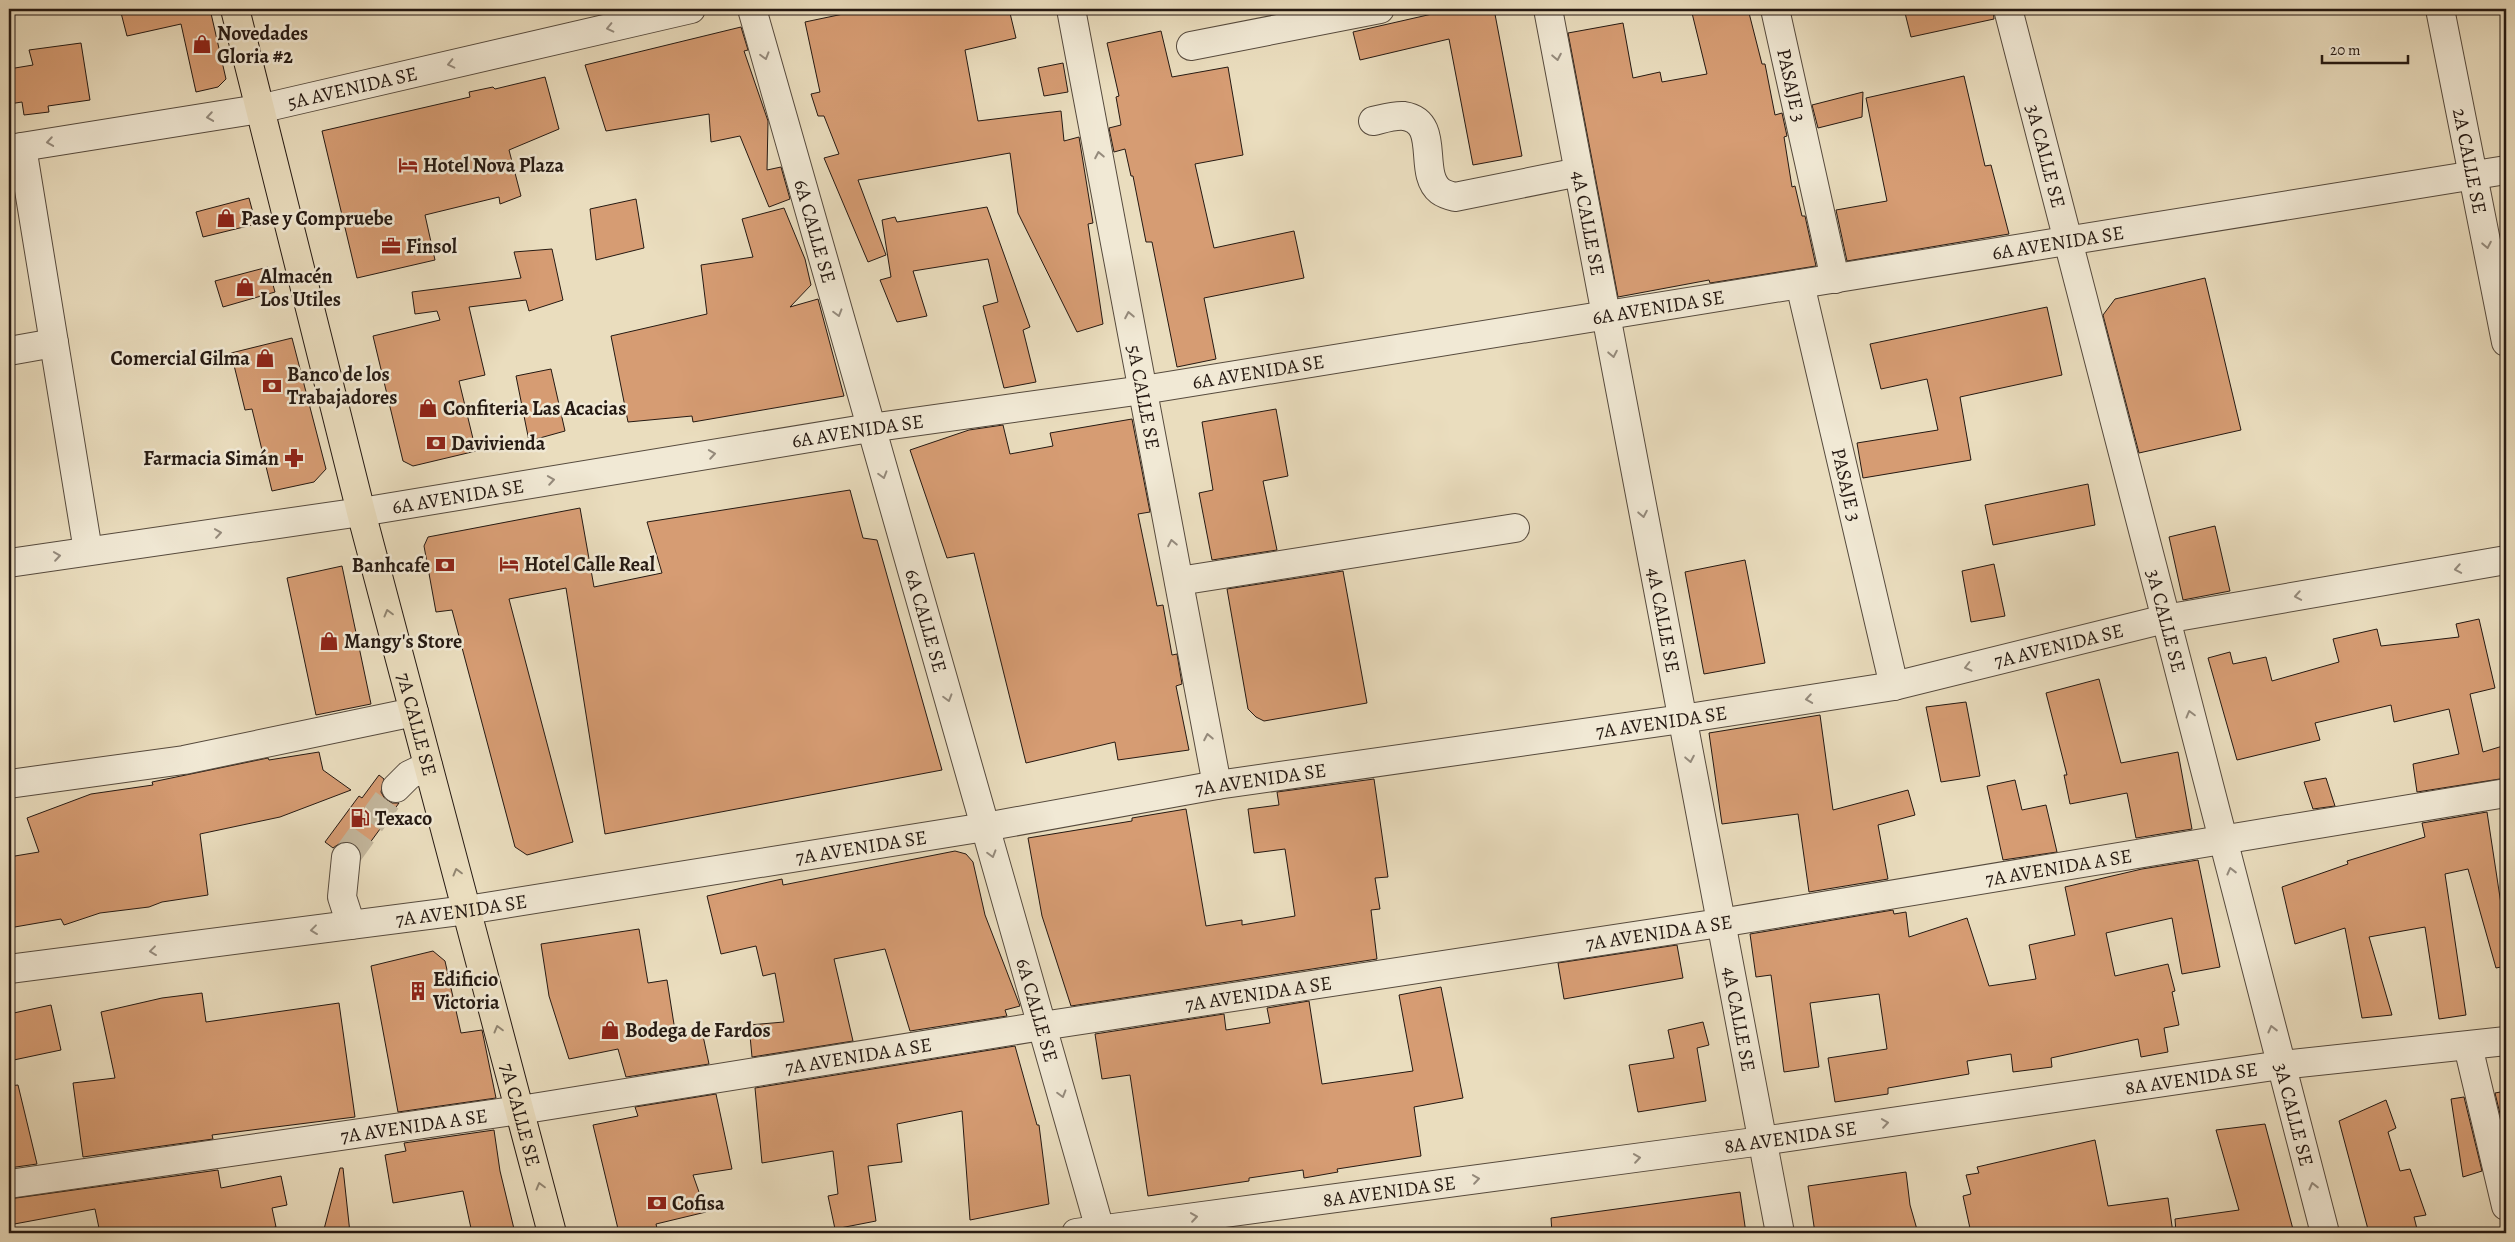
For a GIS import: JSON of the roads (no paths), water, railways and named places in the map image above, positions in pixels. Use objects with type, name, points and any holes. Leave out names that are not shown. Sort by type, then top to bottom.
[{"type":"main road","name":"7A CALLE SE","points":[[235,9],[258,109],[361,512],[552,1233]]},
{"type":"street","name":"5A AVENIDA SE","points":[[16,148],[258,109],[691,9]]},
{"type":"street","name":"6A CALLE SE","points":[[752,9],[1042,1026],[1093,1232]]},
{"type":"street","name":"5A CALLE SE","points":[[1071,9],[1217,785]]},
{"type":"street","points":[[1191,46],[1380,9]]},
{"type":"street","name":"4A CALLE SE","points":[[1548,9],[1780,1233]]},
{"type":"street","name":"PASAJE 3","points":[[1775,9],[1835,279]]},
{"type":"street","name":"3A CALLE SE","points":[[2008,9],[2070,241],[2165,618],[2325,1233]]},
{"type":"street","name":"2A CALLE SE","points":[[2440,9],[2506,342]]},
{"type":"street","points":[[1373,120],[1402,116],[1416,120],[1425,133],[1432,178],[1440,191],[1455,197],[1579,172]]},
{"type":"street","points":[[16,148],[54,343],[88,551]]},
{"type":"street","name":"6A AVENIDA SE","points":[[9,563],[361,512],[870,428],[1143,390],[2506,170]]},
{"type":"street","name":"PASAJE 3","points":[[1800,284],[1894,686]]},
{"type":"street","points":[[9,351],[54,343]]},
{"type":"street","points":[[1179,581],[1515,528]]},
{"type":"street","name":"7A AVENIDA SE","points":[[9,969],[467,910],[985,827],[1217,785],[1682,719],[1894,686],[2165,618],[2506,560]]},
{"type":"street","points":[[9,784],[184,760],[414,712]]},
{"type":"street","points":[[396,788],[410,775],[428,766]]},
{"type":"street","name":"7A AVENIDA A SE","points":[[9,1184],[520,1110],[1042,1026],[1720,923],[2506,793]]},
{"type":"street","points":[[346,858],[342,897],[351,925]]},
{"type":"street","name":"8A AVENIDA SE","points":[[1093,1232],[1762,1141],[2282,1065],[2506,1041]]},
{"type":"street","points":[[2468,1046],[2506,1206]]},
{"type":"tunnel","points":[[346,857],[396,788]]},
{"type":"place","name":"Novedades Gloria #2","points":[[202,44]]},
{"type":"place","name":"Hotel Nova Plaza","points":[[408,165]]},
{"type":"place","name":"Pase y Compruebe","points":[[226,218]]},
{"type":"place","name":"Finsol","points":[[391,246]]},
{"type":"place","name":"Almacén Los Utiles","points":[[245,287]]},
{"type":"place","name":"Comercial Gilma","points":[[265,358]]},
{"type":"place","name":"Banco de los Trabajadores","points":[[272,386]]},
{"type":"place","name":"Confiteria Las Acacias","points":[[428,408]]},
{"type":"place","name":"Davivienda","points":[[436,443]]},
{"type":"place","name":"Farmacia Simán","points":[[294,458]]},
{"type":"place","name":"Hotel Calle Real","points":[[509,564]]},
{"type":"place","name":"Banhcafe","points":[[445,565]]},
{"type":"place","name":"Mangy's Store","points":[[329,641]]},
{"type":"place","name":"Texaco","points":[[360,818]]},
{"type":"place","name":"Edificio Victoria","points":[[418,991]]},
{"type":"place","name":"Bodega de Fardos","points":[[610,1030]]},
{"type":"place","name":"Cofisa","points":[[657,1203]]}]
